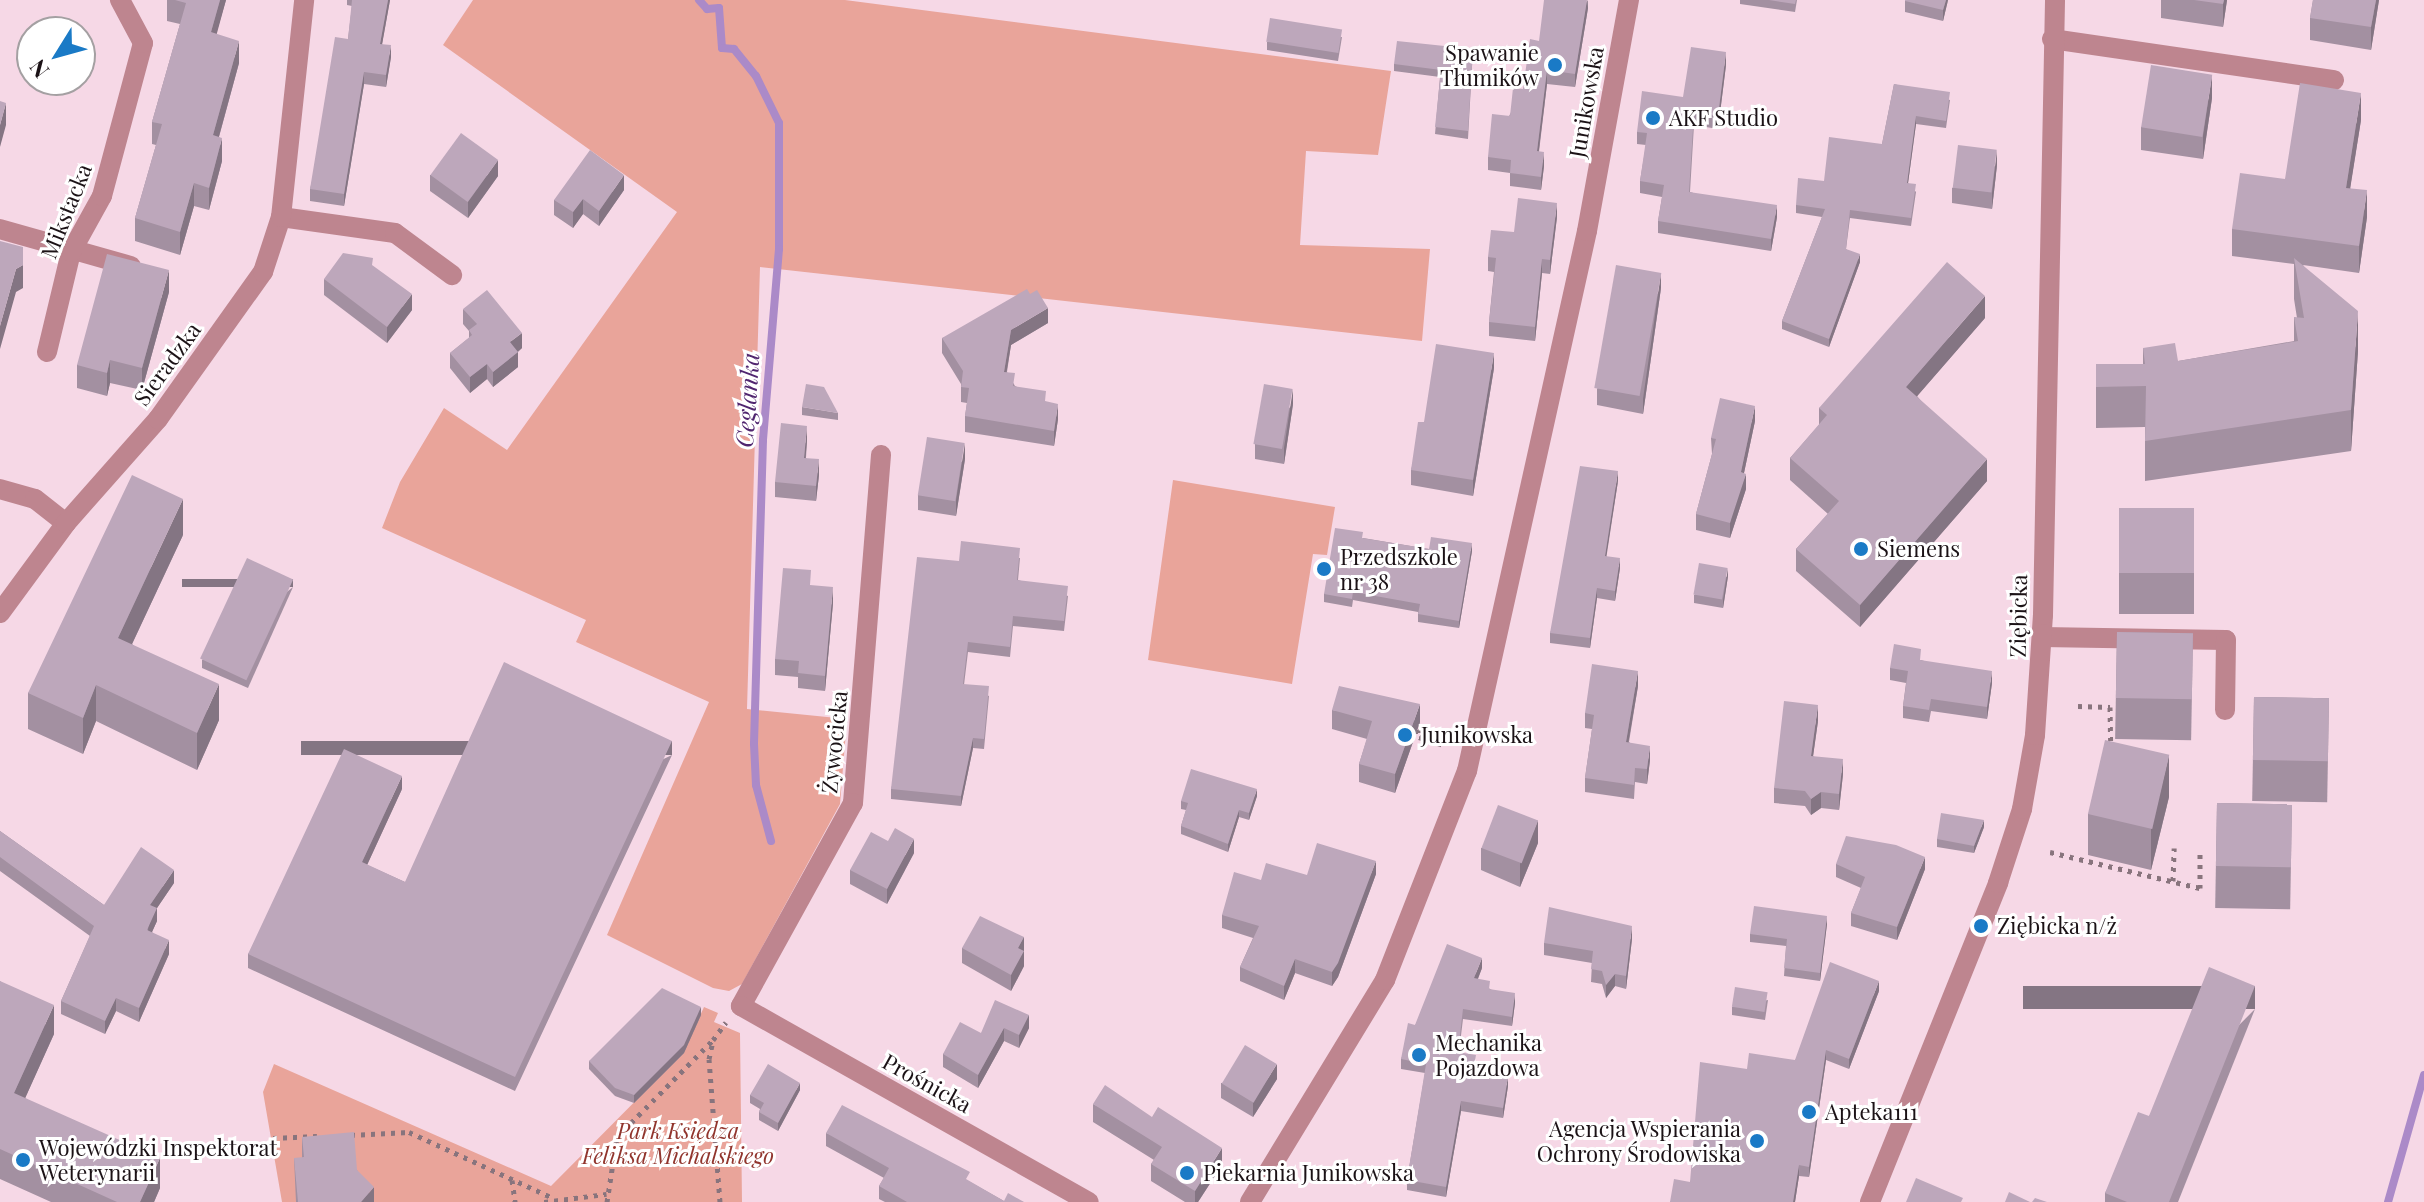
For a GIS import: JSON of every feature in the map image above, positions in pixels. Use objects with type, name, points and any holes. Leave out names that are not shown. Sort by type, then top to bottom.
[{"type":"street","name":"Mikstacka","points":[[47,352],[71,252],[102,196],[143,43],[120,0]]},
{"type":"street","name":"Sieradzka","points":[[0,613],[66,523],[158,419],[263,272],[281,217],[304,0]]},
{"type":"street","name":"Junikowska","points":[[1250,1202],[1385,980],[1467,771],[1578,273],[1629,0]]},
{"type":"street","name":"Ziębicka","points":[[1870,1202],[1998,883],[2022,809],[2035,735],[2042,637],[2055,0]]},
{"type":"street","points":[[2052,39],[2334,80]]},
{"type":"street","points":[[281,217],[395,233],[452,275]]},
{"type":"street","points":[[0,229],[71,252],[140,268]]},
{"type":"street","name":"Żywocicka","points":[[741,1006],[853,803],[881,455]]},
{"type":"street","points":[[0,489],[35,499],[66,523]]},
{"type":"street","points":[[2042,637],[2226,640],[2225,710]]},
{"type":"street","name":"Prośnicka","points":[[741,1006],[1089,1202]]},
{"type":"path","points":[[2078,706],[2110,707],[2111,756]]},
{"type":"path","points":[[1418,729],[1419,737],[1447,746]]},
{"type":"path","points":[[2173,881],[2174,848]]},
{"type":"path","points":[[2050,852],[2200,888],[2200,852]]},
{"type":"path","points":[[607,1202],[606,1194],[621,1131],[713,1040],[726,1022]]},
{"type":"path","points":[[713,1040],[709,1059],[720,1202]]},
{"type":"path","points":[[348,1135],[409,1132],[551,1197],[606,1194]]},
{"type":"path","points":[[273,1138],[333,1135]]},
{"type":"path","points":[[512,1180],[515,1202]]},
{"type":"path","points":[[544,1202],[551,1197]]},
{"type":"green space","points":[[473,0],[845,0],[1391,71],[1378,155],[1306,151],[1300,245],[1430,249],[1422,341],[760,267],[747,709],[847,719],[840,804],[742,984],[729,991],[713,988],[607,935],[709,702],[576,642],[586,620],[382,528],[400,482],[444,408],[507,450],[677,212],[443,45]]},
{"type":"green space","points":[[1173,480],[1335,507],[1327,555],[1313,554],[1292,684],[1148,660]]},
{"type":"green space","name":"Park Księdza Feliksa Michalskiego","points":[[704,1007],[718,1013],[714,1022],[740,1033],[742,1202],[282,1202],[263,1092],[274,1064],[551,1186],[683,1053]]},
{"type":"building","points":[[175,0],[220,0],[211,32],[239,41],[213,135],[222,138],[209,188],[194,183],[180,232],[135,218],[162,124],[152,122],[186,3]]},
{"type":"building","points":[[352,0],[388,0],[380,44],[391,45],[386,75],[364,72],[344,194],[310,189],[335,37],[348,39]]},
{"type":"building","points":[[1544,0],[1587,0],[1575,74],[1547,70],[1537,151],[1544,152],[1541,177],[1510,173],[1511,160],[1488,157],[1492,114],[1510,116],[1513,88],[1523,89],[1530,39],[1539,41]]},
{"type":"building","points":[[1769,0],[1796,0],[1795,4]]},
{"type":"building","points":[[1905,0],[1946,0],[1943,10]]},
{"type":"building","points":[[2194,0],[2224,0],[2223,4]]},
{"type":"building","points":[[2313,0],[2376,0],[2371,27],[2310,18]]},
{"type":"building","points":[[1270,18],[1342,29],[1338,53],[1266,42]]},
{"type":"building","points":[[1397,41],[1473,49],[1468,131],[1435,127],[1441,70],[1394,64]]},
{"type":"building","points":[[1691,47],[1726,52],[1718,116],[1694,113],[1689,192],[1777,205],[1771,239],[1658,221],[1664,185],[1640,181],[1647,133],[1637,132],[1642,91],[1683,97]]},
{"type":"building","points":[[2151,65],[2212,75],[2202,137],[2141,127]]},
{"type":"building","points":[[2300,83],[2361,93],[2346,188],[2367,190],[2359,246],[2232,229],[2240,173],[2285,179]]},
{"type":"building","points":[[1894,84],[1950,92],[1946,121],[1916,116],[1907,183],[1916,184],[1911,218],[1850,210],[1846,249],[1860,254],[1829,339],[1782,321],[1825,209],[1796,205],[1798,178],[1824,181],[1829,137],[1882,144]]},
{"type":"building","points":[[0,101],[6,103],[0,125]]},
{"type":"building","points":[[461,133],[498,160],[468,202],[430,175]]},
{"type":"building","points":[[1958,145],[1997,150],[1991,192],[1953,188]]},
{"type":"building","points":[[590,150],[624,175],[599,211],[583,199],[573,212],[554,200]]},
{"type":"building","points":[[1518,198],[1557,203],[1550,260],[1542,259],[1535,327],[1489,322],[1496,258],[1488,257],[1491,230],[1514,232]]},
{"type":"building","points":[[0,241],[23,247],[23,265],[16,269],[0,326]]},
{"type":"building","points":[[343,253],[373,258],[372,265],[412,294],[387,327],[324,279]]},
{"type":"building","points":[[107,254],[169,270],[142,368],[110,360],[107,373],[77,365]]},
{"type":"building","points":[[2294,258],[2358,311],[2351,410],[2145,441],[2146,386],[2096,387],[2096,364],[2145,364],[2143,348],[2175,343],[2178,361],[2298,341],[2294,317],[2304,318]]},
{"type":"building","points":[[1947,262],[1985,296],[1906,387],[1987,459],[1860,605],[1796,549],[1839,501],[1790,458],[1827,415],[1819,408]]},
{"type":"building","points":[[1616,265],[1661,273],[1640,396],[1594,388]]},
{"type":"building","points":[[1027,289],[1030,294],[1037,290],[1048,308],[1011,330],[1004,372],[1015,373],[1013,386],[1046,391],[1045,401],[1058,404],[1054,431],[965,416],[969,388],[961,387],[963,371],[942,338]]},
{"type":"building","points":[[487,290],[522,333],[510,342],[518,352],[493,372],[487,364],[470,377],[450,353],[472,335],[469,330],[477,324],[463,309]]},
{"type":"building","points":[[1436,344],[1494,353],[1473,480],[1411,470],[1418,422],[1424,422]]},
{"type":"building","points":[[806,384],[824,387],[838,413],[802,407]]},
{"type":"building","points":[[1264,384],[1293,389],[1282,449],[1253,444]]},
{"type":"building","points":[[1720,398],[1755,406],[1741,472],[1746,474],[1730,523],[1696,514],[1716,439],[1711,438]]},
{"type":"building","points":[[781,423],[807,426],[804,458],[819,459],[816,486],[775,482]]},
{"type":"building","points":[[927,437],[965,443],[955,501],[918,495]]},
{"type":"building","points":[[1580,466],[1618,471],[1605,556],[1620,558],[1615,591],[1597,588],[1590,638],[1550,633]]},
{"type":"building","points":[[132,475],[183,499],[118,638],[219,684],[197,733],[96,685],[83,718],[28,693]]},
{"type":"building","points":[[2119,508],[2194,508],[2194,573],[2119,573]]},
{"type":"building","points":[[1335,528],[1363,532],[1362,538],[1429,549],[1431,537],[1472,543],[1459,621],[1418,614],[1420,604],[1353,592],[1352,599],[1324,594]]},
{"type":"building","points":[[961,541],[1020,548],[1017,580],[1068,586],[1064,621],[1013,616],[1010,647],[968,642],[963,684],[989,686],[984,739],[973,738],[961,796],[891,789],[917,557],[959,561]]},
{"type":"building","points":[[247,558],[293,580],[246,680],[200,659]]},
{"type":"building","points":[[1699,563],[1728,568],[1722,600],[1693,595]]},
{"type":"building","points":[[783,568],[811,570],[810,585],[833,587],[825,676],[798,673],[799,661],[775,659]]},
{"type":"building","points":[[2117,632],[2193,633],[2192,699],[2116,698]]},
{"type":"building","points":[[1894,644],[1921,649],[1920,660],[1992,671],[1987,707],[1931,699],[1929,710],[1903,706],[1908,671],[1890,668]]},
{"type":"building","points":[[504,662],[672,741],[515,1077],[248,954],[344,749],[402,776],[362,862],[405,882]]},
{"type":"building","points":[[1592,664],[1638,671],[1626,742],[1650,746],[1647,769],[1635,768],[1634,785],[1585,778],[1594,715],[1585,713]]},
{"type":"building","points":[[1339,686],[1420,704],[1395,774],[1359,764],[1372,721],[1332,710]]},
{"type":"building","points":[[2254,697],[2329,698],[2328,761],[2253,760]]},
{"type":"building","points":[[1784,701],[1818,705],[1811,756],[1843,759],[1839,794],[1821,792],[1811,799],[1805,791],[1774,788]]},
{"type":"building","points":[[2105,740],[2169,755],[2152,829],[2088,814]]},
{"type":"building","points":[[1191,769],[1257,789],[1249,813],[1239,810],[1228,844],[1181,826],[1188,803],[1181,801]]},
{"type":"building","points":[[2217,803],[2292,804],[2291,867],[2216,866]]},
{"type":"building","points":[[1498,805],[1538,820],[1522,863],[1482,848]]},
{"type":"building","points":[[1941,813],[1984,820],[1974,846],[1937,839]]},
{"type":"building","points":[[895,828],[914,839],[887,889],[850,870],[871,832],[888,841]]},
{"type":"building","points":[[0,831],[104,905],[141,847],[174,870],[150,905],[157,908],[147,930],[169,940],[139,1008],[116,998],[105,1021],[61,1001],[94,926],[0,857]]},
{"type":"building","points":[[1846,836],[1896,845],[1925,857],[1897,927],[1851,913],[1865,877],[1836,864]]},
{"type":"building","points":[[1317,843],[1376,861],[1332,972],[1295,959],[1284,986],[1240,967],[1259,926],[1222,915],[1234,872],[1261,880],[1266,863],[1307,875]]},
{"type":"building","points":[[1754,906],[1827,916],[1820,973],[1784,968],[1787,939],[1750,934]]},
{"type":"building","points":[[1549,907],[1632,926],[1626,976],[1615,974],[1606,985],[1602,971],[1591,969],[1593,951],[1544,943]]},
{"type":"building","points":[[980,916],[1024,937],[1018,948],[1024,951],[1011,975],[962,948]]},
{"type":"building","points":[[1447,944],[1482,958],[1474,978],[1490,981],[1489,989],[1515,993],[1512,1017],[1463,1009],[1458,1052],[1476,1055],[1473,1071],[1508,1076],[1503,1108],[1461,1101],[1446,1187],[1407,1180],[1426,1064],[1401,1059],[1408,1023],[1415,1025]]},
{"type":"building","points":[[1830,962],[1879,981],[1849,1059],[1826,1050],[1809,1167],[1799,1165],[1793,1202],[1670,1202],[1674,1179],[1690,1182],[1700,1062],[1747,1069],[1749,1053],[1795,1060]]},
{"type":"building","points":[[2209,967],[2255,986],[2169,1202],[2127,1202],[2105,1193],[2138,1112],[2149,1116]]},
{"type":"building","points":[[0,981],[54,1005],[14,1093],[160,1158],[140,1202],[117,1202],[0,1149]]},
{"type":"building","points":[[1735,987],[1768,992],[1764,1012],[1732,1007]]},
{"type":"building","points":[[662,988],[701,1007],[684,1045],[634,1095],[615,1088],[589,1061]]},
{"type":"building","points":[[995,1000],[1029,1015],[1019,1035],[1004,1028],[978,1075],[943,1054],[960,1022],[981,1033]]},
{"type":"building","points":[[1245,1045],[1277,1064],[1254,1103],[1222,1084]]},
{"type":"building","points":[[768,1064],[800,1083],[778,1123],[759,1112],[764,1103],[750,1095]]},
{"type":"building","points":[[1105,1085],[1152,1117],[1158,1107],[1222,1148],[1195,1191],[1151,1164],[1162,1147],[1093,1104]]},
{"type":"building","points":[[842,1105],[970,1172],[966,1179],[1004,1201],[1008,1193],[1024,1202],[907,1202],[879,1186],[889,1168],[826,1133]]},
{"type":"building","points":[[354,1132],[357,1170],[374,1187],[361,1202],[298,1202],[294,1158],[304,1157],[302,1137]]},
{"type":"building","points":[[1916,1178],[1963,1198],[1961,1202],[1906,1202]]},
{"type":"building","points":[[2009,1192],[2030,1202],[2005,1202]]},
{"type":"waterway","name":"Ceglanka","points":[[699,0],[707,9],[719,8],[722,48],[734,49],[756,76],[779,123],[779,249],[763,440],[754,744],[756,785],[771,841]]},
{"type":"waterway","points":[[2388,1202],[2424,1075]]},
{"type":"place","name":"Spawanie Tłumików","points":[[1555,65]]},
{"type":"place","name":"AKF Studio","points":[[1653,118]]},
{"type":"place","name":"Siemens","points":[[1861,549]]},
{"type":"place","name":"Przedszkole nr 38","points":[[1324,569]]},
{"type":"place","name":"Junikowska","points":[[1405,735]]},
{"type":"place","name":"Ziębicka n/ż","points":[[1981,926]]},
{"type":"place","name":"Mechanika Pojazdowa","points":[[1419,1055]]},
{"type":"place","name":"Apteka111","points":[[1809,1112]]},
{"type":"place","name":"Agencja Wspierania Ochrony Środowiska","points":[[1757,1141]]},
{"type":"place","name":"Wojewódzki Inspektorat Weterynarii","points":[[23,1160]]},
{"type":"place","name":"Piekarnia Junikowska","points":[[1187,1173]]}]
